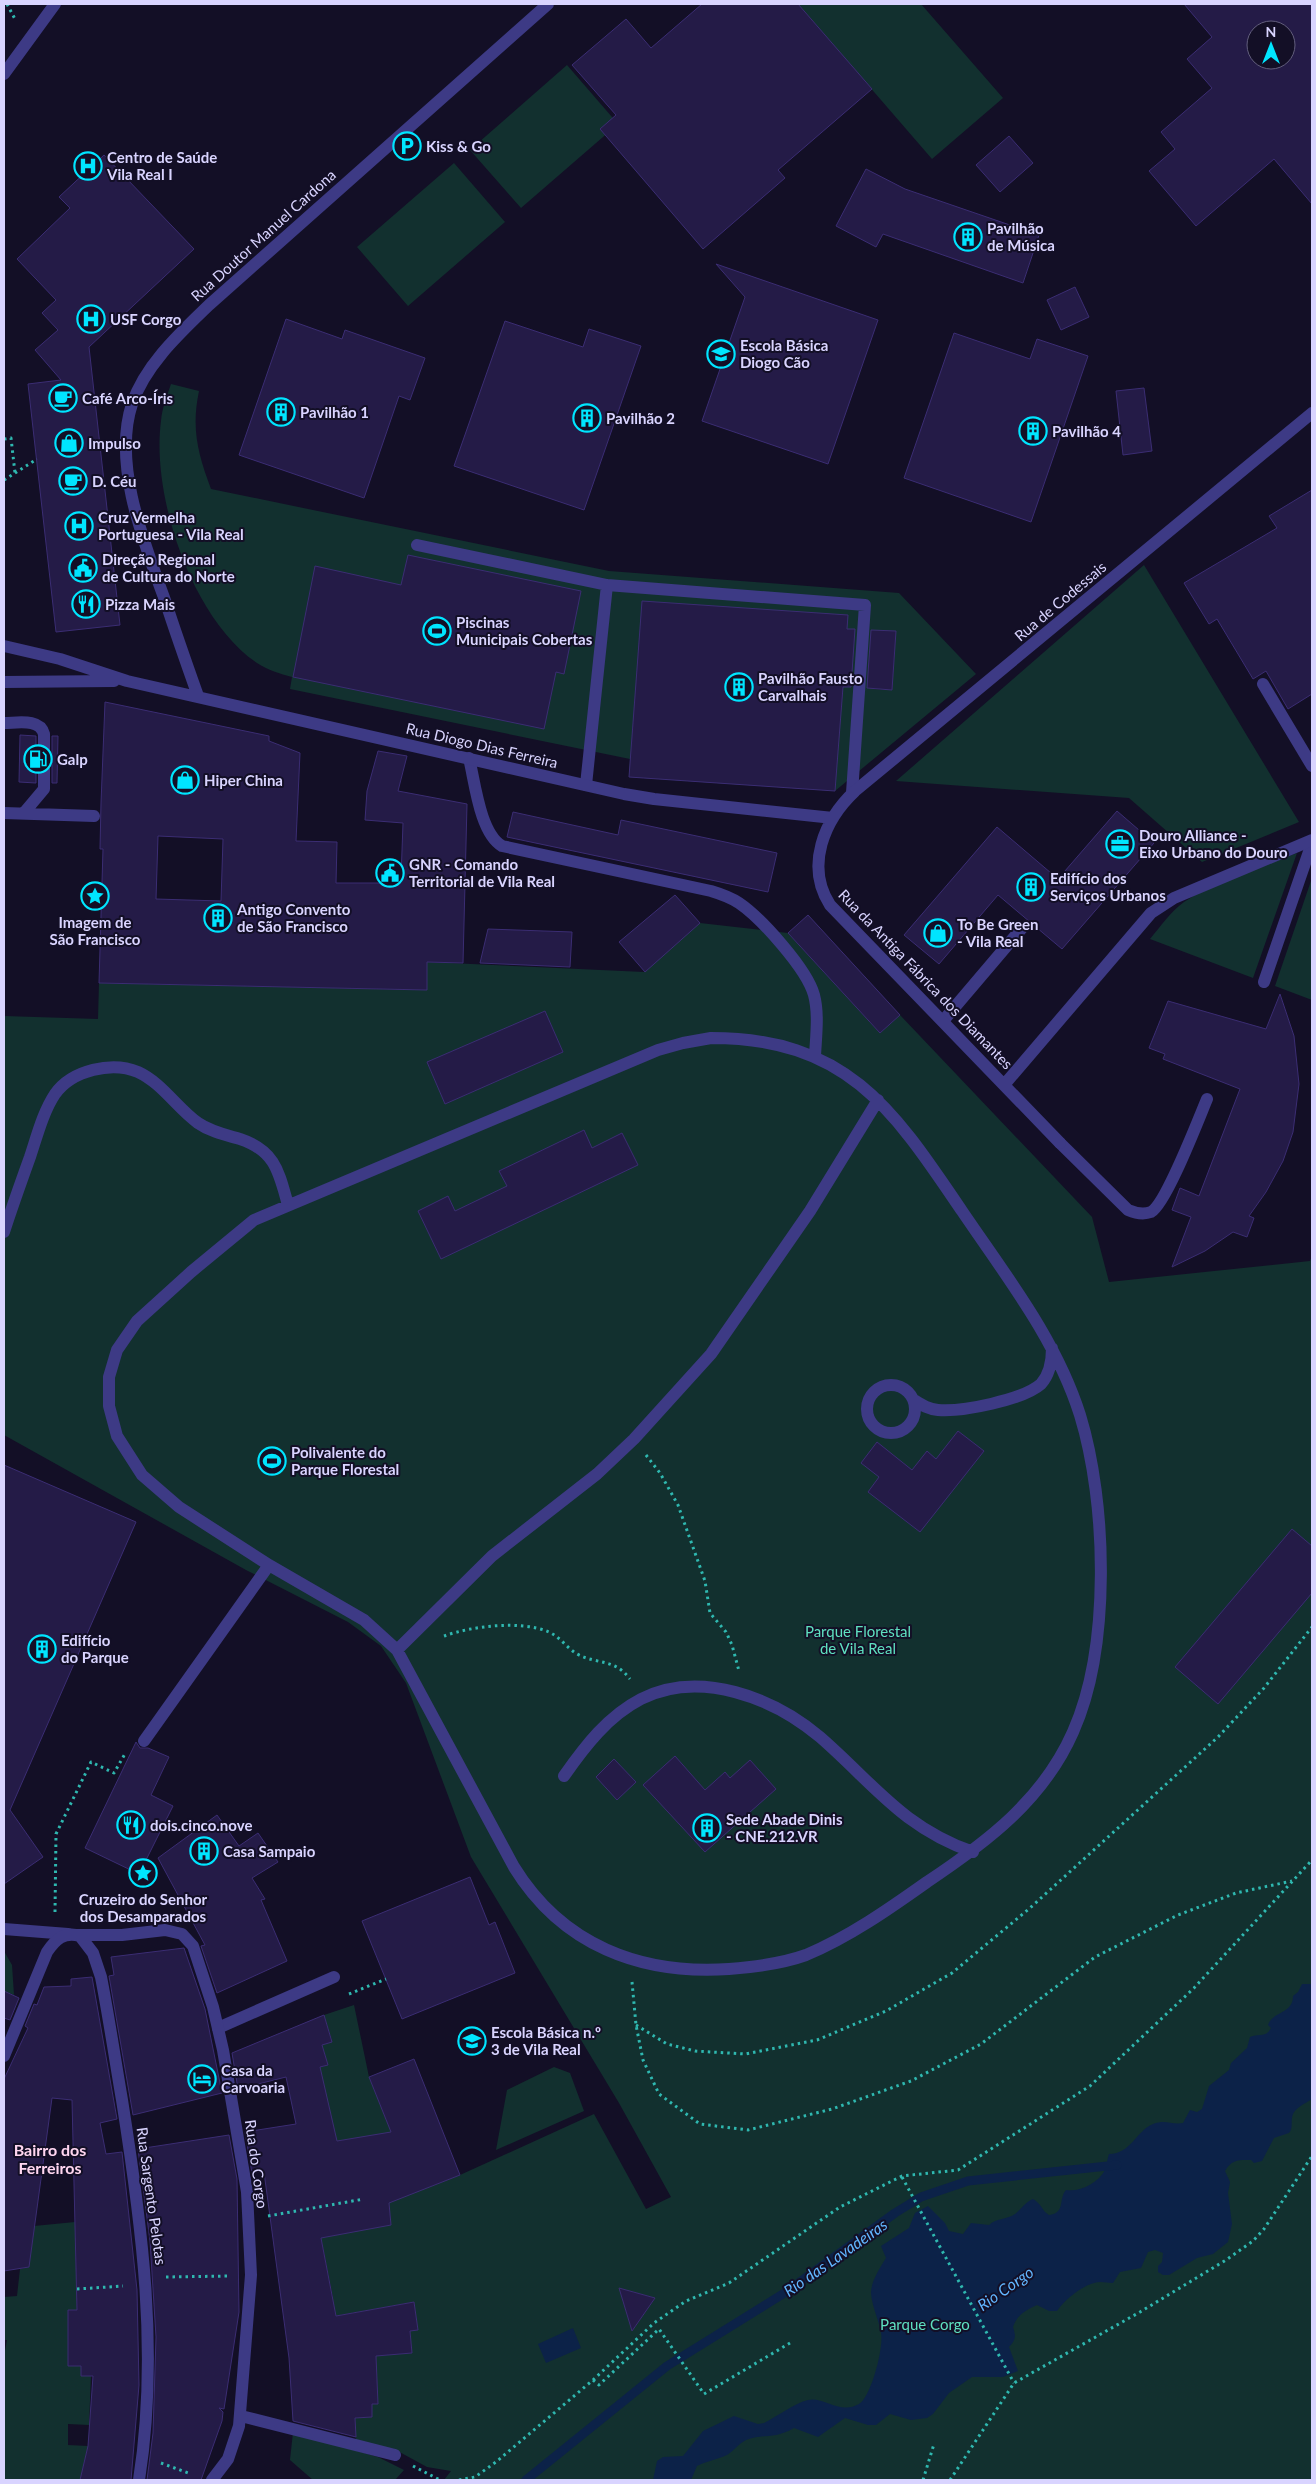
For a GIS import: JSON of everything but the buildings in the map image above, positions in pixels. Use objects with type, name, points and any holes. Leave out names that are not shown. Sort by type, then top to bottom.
[{"type":"street","points":[[4,74],[55,4]]},
{"type":"street","name":"Rua Doutor Manuel Cardona","points":[[198,696],[146,547],[134,503],[127,452],[132,403],[162,354],[198,315],[548,4]]},
{"type":"street","name":"Rua de Codessais","points":[[833,818],[852,793],[1312,413]]},
{"type":"street","points":[[417,545],[607,585],[865,605],[852,793]]},
{"type":"street","points":[[586,785],[607,585]]},
{"type":"street","points":[[4,646],[60,659],[127,681]]},
{"type":"street","points":[[4,682],[127,681]]},
{"type":"street","name":"Rua Diogo Dias Ferreira","points":[[127,681],[654,799],[833,818]]},
{"type":"street","points":[[1263,684],[1312,766]]},
{"type":"street","points":[[4,723],[34,723],[41,727],[44,734],[44,789],[23,814]]},
{"type":"street","points":[[469,758],[487,830],[495,842],[502,846],[711,890],[733,899],[749,911],[798,964],[810,984],[817,1014],[815,1056]]},
{"type":"street","points":[[4,813],[94,816]]},
{"type":"street","name":"Rua da Antiga Fábrica dos Diamantes","points":[[833,818],[820,846],[819,874],[826,897],[837,913],[1128,1210],[1140,1214],[1151,1212],[1164,1196],[1208,1099]]},
{"type":"street","points":[[1264,982],[1312,842]]},
{"type":"street","points":[[1004,1085],[1151,913],[1174,898],[1312,842]]},
{"type":"street","points":[[942,1021],[1022,928]]},
{"type":"street","points":[[711,1038],[740,1038],[770,1042],[815,1056],[835,1066],[878,1100],[925,1157],[1032,1314],[1052,1348],[1071,1389],[1080,1416],[1093,1476],[1100,1550],[1095,1653],[1082,1708],[1074,1731],[1060,1756],[1008,1822],[972,1852],[860,1927],[827,1945],[790,1960],[759,1966],[694,1970],[649,1964],[605,1950],[567,1928],[540,1904],[524,1884],[398,1650],[376,1629],[350,1610],[269,1565],[179,1507],[142,1475],[117,1436],[109,1406],[108,1392],[112,1363],[126,1335],[137,1322],[240,1230],[269,1212],[658,1050],[682,1043],[711,1038]]},
{"type":"street","points":[[4,1232],[38,1134],[56,1092],[84,1073],[101,1068],[118,1067],[150,1078],[198,1123],[215,1132],[254,1144],[268,1154],[278,1171],[288,1205]]},
{"type":"street","points":[[398,1650],[476,1570],[583,1487],[634,1439],[720,1343],[810,1211],[878,1100]]},
{"type":"street","points":[[937,1410],[926,1408],[914,1400],[903,1388],[887,1385],[873,1394],[867,1408],[872,1423],[884,1432],[899,1432],[919,1417],[937,1410],[986,1405],[1031,1390],[1040,1384],[1049,1370],[1052,1348]]},
{"type":"street","points":[[911,1423],[916,1408],[914,1400]]},
{"type":"street","points":[[144,1741],[269,1565]]},
{"type":"street","points":[[564,1776],[596,1734],[615,1717],[641,1700],[662,1691],[682,1688],[700,1688],[742,1694],[764,1701],[801,1723],[820,1737],[911,1821],[930,1834],[972,1852]]},
{"type":"street","name":"Rua do Corgo","points":[[4,1930],[122,1935],[165,1930],[182,1934],[193,1946],[218,2028],[247,2192],[251,2275],[241,2416],[234,2447],[212,2480]]},
{"type":"street","points":[[4,2056],[47,1952],[57,1939],[71,1934]]},
{"type":"street","name":"Rua Sargento Pelotas","points":[[71,1934],[86,1942],[101,1977],[131,2155],[146,2281],[148,2351],[139,2480]]},
{"type":"street","points":[[218,2028],[334,1977]]},
{"type":"street","points":[[241,2416],[395,2456]]},
{"type":"path","points":[[6,4],[15,19]]},
{"type":"path","points":[[4,439],[11,438],[15,473]]},
{"type":"path","points":[[4,480],[37,459]]},
{"type":"path","points":[[634,1439],[660,1473],[678,1505],[705,1581],[710,1613],[726,1632],[736,1658],[742,1694]]},
{"type":"path","points":[[438,1638],[480,1627],[506,1625],[550,1632],[576,1654],[611,1663],[624,1672],[633,1683],[641,1700]]},
{"type":"path","points":[[636,2024],[667,2044],[695,2051],[745,2054],[817,2040],[886,2012],[952,1973],[1030,1908],[1218,1737],[1264,1688],[1312,1628]]},
{"type":"path","points":[[55,1933],[56,1834],[91,1762],[114,1773],[135,1736],[144,1741]]},
{"type":"path","points":[[459,2480],[475,2477],[489,2467],[593,2380],[654,2323],[686,2301],[729,2283],[840,2207],[902,2176],[958,2170],[1090,2086],[1194,1988],[1312,1860]]},
{"type":"path","points":[[630,1959],[636,2024],[643,2060],[659,2094],[700,2124],[748,2130],[832,2109],[911,2081],[981,2044],[1094,1956],[1178,1915],[1236,1892],[1293,1881]]},
{"type":"path","points":[[950,2480],[961,2460],[1014,2383],[1067,2355],[1170,2294],[1253,2241],[1264,2229],[1312,2156]]},
{"type":"path","points":[[902,2176],[1014,2383]]},
{"type":"path","points":[[249,2220],[364,2199]]},
{"type":"path","points":[[77,2289],[146,2281],[251,2275]]},
{"type":"path","points":[[593,2380],[598,2385],[659,2330],[704,2394],[790,2343]]},
{"type":"path","points":[[923,2480],[934,2444]]},
{"type":"path","points":[[142,2456],[192,2474]]},
{"type":"path","points":[[395,2456],[440,2480]]},
{"type":"green space","points":[[798,4],[921,4],[1003,98],[932,159]]},
{"type":"green space","points":[[567,65],[618,124],[521,208],[470,150]]},
{"type":"green space","points":[[454,163],[505,222],[408,306],[357,247]]},
{"type":"green space","points":[[171,384],[199,391],[196,417],[197,441],[211,489],[609,571],[899,593],[976,674],[835,791],[629,777],[630,759],[290,689],[292,677],[274,672],[257,663],[234,643],[213,617],[195,587],[181,554],[170,519],[163,484],[160,451],[162,416]],"holes":[[[876,631],[896,632],[892,690],[873,689]]]},
{"type":"green space","points":[[1144,565],[1299,822],[1202,862],[1129,798],[896,781]]},
{"type":"green space","points":[[1297,853],[1253,978],[1150,939],[1174,910],[1197,894],[1224,881]]},
{"type":"green space","points":[[1312,878],[1312,1000],[1275,986]]},
{"type":"green space","name":"Parque Florestal de Vila Real","points":[[700,923],[788,933],[880,1033],[900,1015],[1092,1217],[1109,1282],[1310,1261],[1312,1256],[1312,2480],[444,2480],[451,2471],[427,2467],[394,2449],[356,2442],[355,2418],[372,2417],[372,2404],[378,2404],[376,2356],[412,2353],[410,2331],[418,2330],[414,2302],[324,2318],[321,2300],[333,2298],[321,2238],[391,2224],[389,2202],[358,2138],[336,2141],[318,2068],[328,2065],[322,2045],[332,2041],[324,2015],[354,2005],[369,2077],[415,2192],[460,2175],[594,2114],[646,2209],[671,2197],[619,2103],[471,1857],[406,1683],[381,1646],[348,1622],[246,1570],[4,1435],[4,1016],[98,1019],[99,983],[426,990],[427,962],[644,972]],"holes":[[[633,2292],[655,2298],[632,2331],[622,2296]]]},
{"type":"green space","points":[[4,1951],[12,1965],[14,1995],[4,1991]]},
{"type":"green space","points":[[554,2067],[570,2073],[584,2111],[496,2150],[507,2090]]},
{"type":"green space","points":[[75,2222],[77,2310],[69,2310],[68,2365],[81,2366],[91,2376],[89,2425],[68,2424],[68,2445],[88,2446],[80,2480],[4,2480],[4,2356],[7,2340],[4,2340],[4,2297],[17,2296],[20,2269],[29,2267],[34,2226]]},
{"type":"green space","points":[[293,2432],[378,2457],[404,2470],[395,2480],[313,2480],[290,2460]]},
{"type":"water","name":"Rio Corgo","points":[[1312,1978],[1312,2099],[1295,2112],[1289,2133],[1274,2138],[1262,2161],[1254,2163],[1251,2160],[1236,2161],[1230,2164],[1225,2171],[1230,2182],[1228,2193],[1232,2224],[1228,2242],[1213,2254],[1197,2258],[1169,2275],[1163,2275],[1158,2272],[1158,2266],[1162,2262],[1163,2253],[1155,2250],[1148,2252],[1141,2268],[1120,2272],[1113,2283],[1100,2282],[1082,2288],[1070,2297],[1057,2311],[1049,2311],[1037,2305],[1022,2313],[1013,2327],[1015,2338],[1009,2347],[1018,2371],[1003,2377],[972,2377],[949,2393],[933,2414],[927,2418],[911,2420],[890,2414],[876,2425],[868,2425],[845,2418],[818,2437],[794,2428],[780,2434],[746,2440],[727,2455],[697,2466],[691,2480],[653,2480],[657,2461],[663,2457],[683,2456],[703,2431],[734,2416],[758,2424],[764,2423],[808,2400],[820,2400],[838,2407],[852,2407],[859,2404],[864,2400],[872,2382],[881,2349],[881,2333],[871,2288],[886,2258],[881,2246],[909,2228],[915,2213],[928,2206],[945,2223],[949,2231],[963,2234],[971,2223],[989,2225],[1015,2214],[1033,2199],[1049,2215],[1058,2212],[1066,2190],[1077,2190],[1088,2186],[1102,2175],[1106,2168],[1109,2154],[1123,2150],[1147,2127],[1153,2124],[1161,2122],[1183,2123],[1190,2110],[1197,2112],[1202,2109],[1209,2086],[1229,2070],[1231,2063],[1247,2048],[1250,2037],[1267,2033],[1271,2028],[1268,2025],[1271,2020],[1290,2006],[1293,1996],[1298,1992],[1302,1984],[1311,1984]]},
{"type":"water","points":[[573,2328],[581,2348],[546,2363],[538,2344]]},
{"type":"waterway","name":"Rio das Lavadeiras","points":[[526,2480],[667,2366],[786,2292],[895,2213],[921,2197],[968,2181],[1117,2165]]},
{"type":"place","name":"Kiss & Go","points":[[407,146]]},
{"type":"place","name":"Centro de Saúde Vila Real I","points":[[88,166]]},
{"type":"place","name":"Pavilhão de Música","points":[[968,237]]},
{"type":"place","name":"USF Corgo","points":[[91,319]]},
{"type":"place","name":"Escola Básica Diogo Cão","points":[[721,354]]},
{"type":"place","name":"Café Arco-Íris","points":[[63,398]]},
{"type":"place","name":"Pavilhão 1","points":[[281,412]]},
{"type":"place","name":"Pavilhão 2","points":[[587,418]]},
{"type":"place","name":"Pavilhão 4","points":[[1033,431]]},
{"type":"place","name":"Impulso","points":[[69,443]]},
{"type":"place","name":"D. Céu","points":[[73,481]]},
{"type":"place","name":"Cruz Vermelha Portuguesa - Vila Real","points":[[79,526]]},
{"type":"place","name":"Direção Regional de Cultura do Norte","points":[[83,568]]},
{"type":"place","name":"Pizza Mais","points":[[86,604]]},
{"type":"place","name":"Piscinas Municipais Cobertas","points":[[437,631]]},
{"type":"place","name":"Pavilhão Fausto Carvalhais","points":[[739,687]]},
{"type":"place","name":"Galp","points":[[38,759]]},
{"type":"place","name":"Hiper China","points":[[185,780]]},
{"type":"place","name":"Douro Alliance - Eixo Urbano do Douro","points":[[1120,844]]},
{"type":"place","name":"GNR - Comando Territorial de Vila Real","points":[[390,873]]},
{"type":"place","name":"Edifício dos Serviços Urbanos","points":[[1031,887]]},
{"type":"place","name":"Imagem de São Francisco","points":[[95,896]]},
{"type":"place","name":"Antigo Convento de São Francisco","points":[[218,918]]},
{"type":"place","name":"To Be Green - Vila Real","points":[[938,933]]},
{"type":"place","name":"Polivalente do Parque Florestal","points":[[272,1461]]},
{"type":"place","name":"Edifício do Parque","points":[[42,1649]]},
{"type":"place","name":"dois.cinco.nove","points":[[131,1825]]},
{"type":"place","name":"Sede Abade Dinis - CNE.212.VR","points":[[707,1828]]},
{"type":"place","name":"Casa Sampaio","points":[[204,1851]]},
{"type":"place","name":"Cruzeiro do Senhor dos Desamparados","points":[[143,1873]]},
{"type":"place","name":"Escola Básica n.º 3 de Vila Real","points":[[472,2041]]},
{"type":"place","name":"Casa da Carvoaria","points":[[202,2079]]},
{"type":"district","name":"Bairro dos Ferreiros","points":[[50,2158]]},
{"type":"park label","name":"Parque Corgo","points":[[925,2324]]}]
